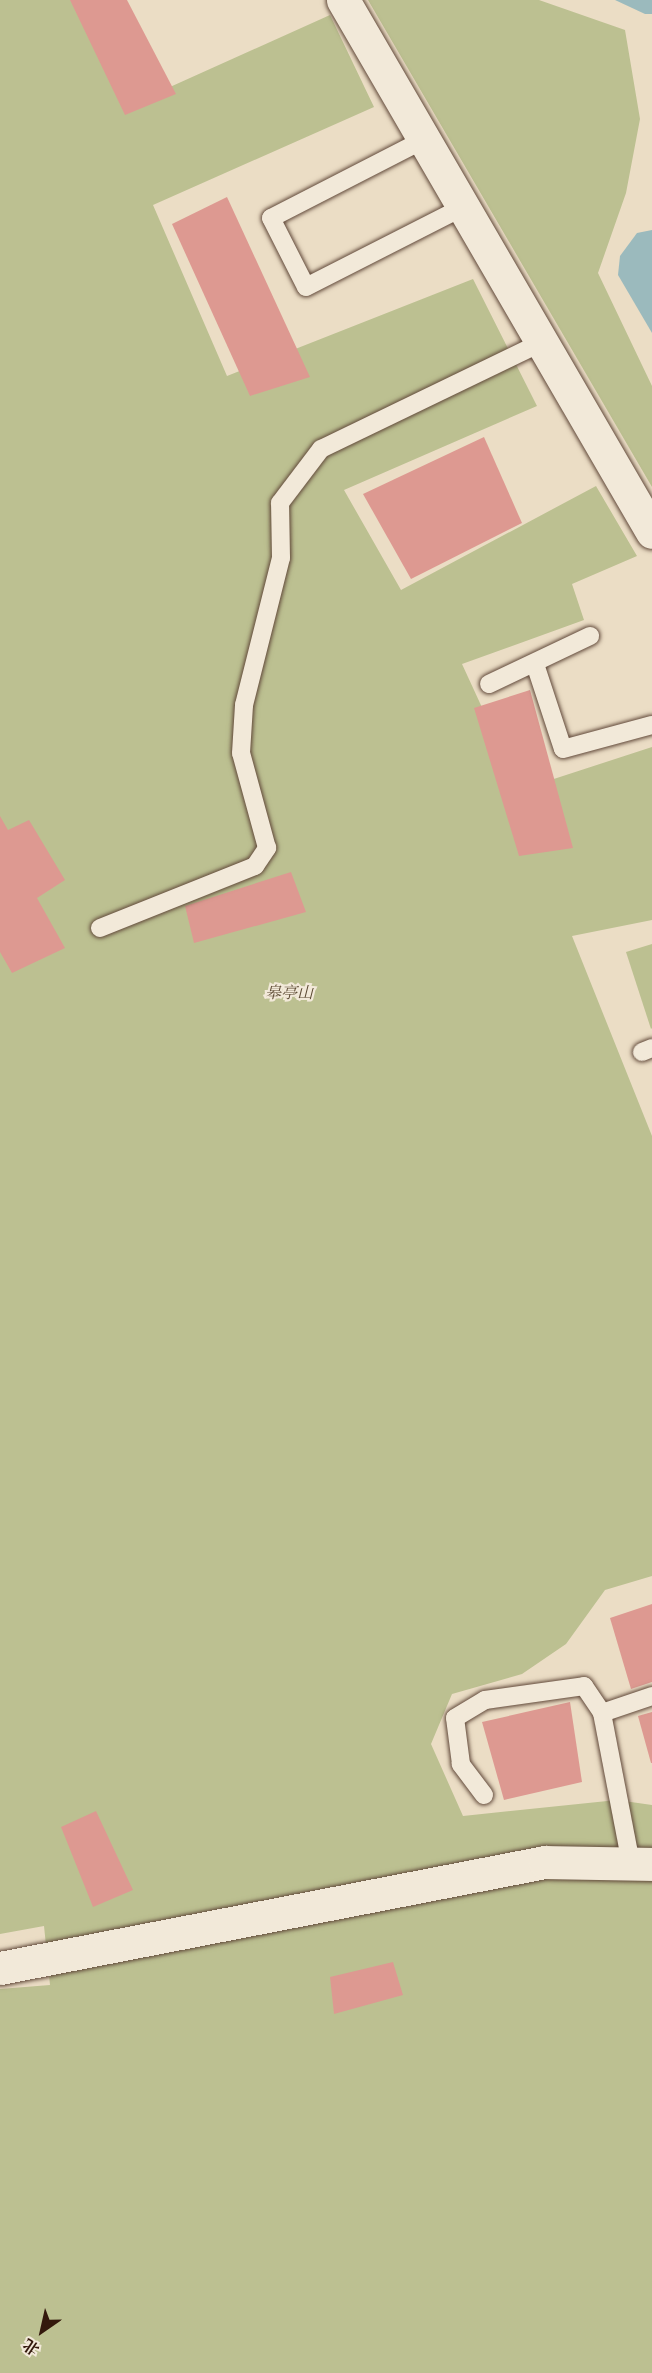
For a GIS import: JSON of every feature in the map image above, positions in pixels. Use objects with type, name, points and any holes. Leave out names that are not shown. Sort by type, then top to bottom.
[{"type":"street","points":[[343,0],[544,341],[652,532]]},
{"type":"street","points":[[0,1968],[545,1862],[641,1864]]},
{"type":"lane","points":[[425,139],[271,218],[306,287],[465,206]]},
{"type":"lane","points":[[100,928],[255,866],[267,848],[241,753],[244,705],[281,558],[280,503],[321,449],[544,341]]},
{"type":"lane","points":[[489,684],[590,636]]},
{"type":"lane","points":[[535,664],[563,749],[652,725]]},
{"type":"lane","points":[[484,1795],[461,1764],[455,1718],[485,1700],[584,1686],[602,1713],[641,1864]]},
{"type":"lane","points":[[602,1713],[652,1696]]},
{"type":"green space","name":"皋亭山","points":[[0,0],[75,0],[130,105],[330,15],[374,107],[153,205],[227,376],[473,279],[537,406],[344,490],[401,590],[596,486],[637,556],[572,584],[584,620],[462,664],[520,790],[652,747],[652,920],[572,936],[652,1136],[652,1576],[605,1590],[566,1644],[522,1674],[452,1694],[431,1744],[463,1816],[617,1800],[652,1805],[652,2373],[0,2373],[0,1989],[50,1985],[44,1926],[0,1934]]},
{"type":"green space","points":[[368,0],[539,0],[625,30],[640,119],[626,193],[598,273],[652,386],[652,487]]},
{"type":"green space","points":[[652,944],[652,1028],[651,1029],[626,952]]},
{"type":"water","points":[[615,0],[652,0],[652,14],[645,14]]},
{"type":"water","points":[[652,230],[652,333],[618,275],[620,256],[637,233]]},
{"type":"building","points":[[70,0],[127,0],[176,94],[125,115]]},
{"type":"building","points":[[227,197],[310,377],[250,396],[172,224]]},
{"type":"building","points":[[484,437],[522,523],[411,579],[363,494]]},
{"type":"building","points":[[530,690],[573,848],[519,856],[474,708]]},
{"type":"building","points":[[0,816],[8,830],[29,820],[65,880],[37,898],[65,948],[12,973],[0,952]]},
{"type":"building","points":[[291,872],[306,912],[194,943],[185,906]]},
{"type":"building","points":[[652,1604],[652,1682],[631,1689],[610,1618]]},
{"type":"building","points":[[570,1702],[582,1782],[504,1800],[482,1722]]},
{"type":"building","points":[[652,1712],[652,1763],[651,1763],[638,1716]]},
{"type":"building","points":[[96,1811],[133,1890],[93,1907],[61,1827]]},
{"type":"building","points":[[393,1962],[403,1995],[334,2014],[330,1977]]}]
